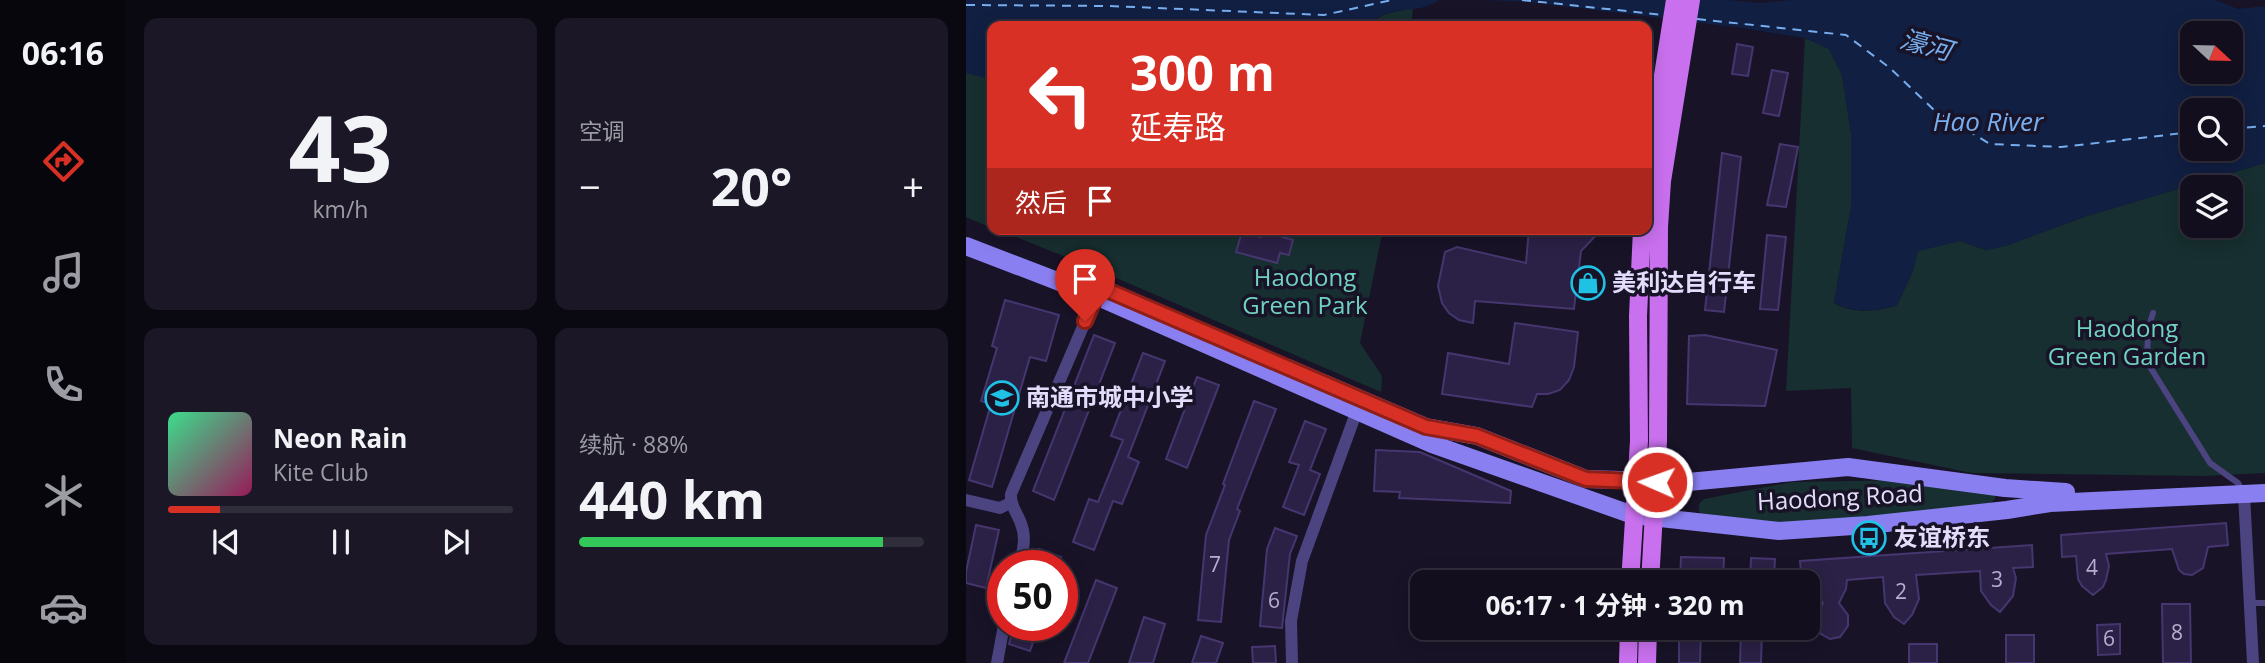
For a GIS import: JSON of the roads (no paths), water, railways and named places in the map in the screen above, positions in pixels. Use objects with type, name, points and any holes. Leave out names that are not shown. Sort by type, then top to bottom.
[{"type":"main road","points":[[1651,570],[1657,482],[1659,227],[1652,179],[1675,0]]},
{"type":"main road","points":[[1652,179],[1691,0]]},
{"type":"main road","name":"Haodong Road","points":[[966,234],[1354,403],[1432,444],[1633,515],[1779,531],[1868,525],[2050,503],[2241,489],[2265,482]]},
{"type":"main road","points":[[1631,570],[1639,441],[1638,316],[1642,235]]},
{"type":"main road","name":"Haodong Road","points":[[966,246],[1098,292]]},
{"type":"main road","name":"Haodong Road","points":[[1354,403],[1426,427],[1477,436],[1586,479],[1688,482],[1848,467],[2053,493],[2241,489],[2265,493]]},
{"type":"main road","points":[[1628,663],[1629,640]]},
{"type":"main road","points":[[1647,663],[1648,640]]},
{"type":"street","points":[[1023,550],[1025,542],[1021,522],[1010,503],[1010,495],[1098,292]]},
{"type":"street","points":[[1292,663],[1291,621],[1302,561],[1354,403]]},
{"type":"street","points":[[2241,489],[2251,603],[2253,663]]},
{"type":"street","points":[[966,500],[1000,509],[1010,503]]},
{"type":"street","points":[[997,663],[1001,641]]},
{"type":"lane","points":[[2153,313],[2148,330],[2147,362],[2210,463],[2241,489]]},
{"type":"lane","points":[[2251,603],[2265,603]]},
{"type":"water","points":[[966,0],[1439,0],[1421,8],[1396,11],[1371,21],[987,21],[987,79],[966,73]]},
{"type":"water","name":"Hao River","points":[[1488,0],[1728,0],[1761,3],[1791,0],[2215,0],[2238,9],[2265,6],[2265,163],[2225,175],[2180,175],[2180,188],[2087,216],[2005,246],[1986,250],[1960,241],[1918,251],[1913,271],[1897,305],[1873,310],[1849,309],[1834,303],[1851,207],[1851,133],[1842,75],[1829,49],[1805,38],[1528,2]]},
{"type":"place","name":"美利达自行车","points":[[1588,283]]},
{"type":"place","name":"南通市城中小学","points":[[1002,398]]},
{"type":"place","name":"友谊桥东","points":[[1869,538]]},
{"type":"water label","name":"濠河","points":[[1926,45]]},
{"type":"park label","name":"Haodong Green Park","points":[[1305,292]]},
{"type":"park label","name":"Haodong Green Garden","points":[[2127,343]]}]
